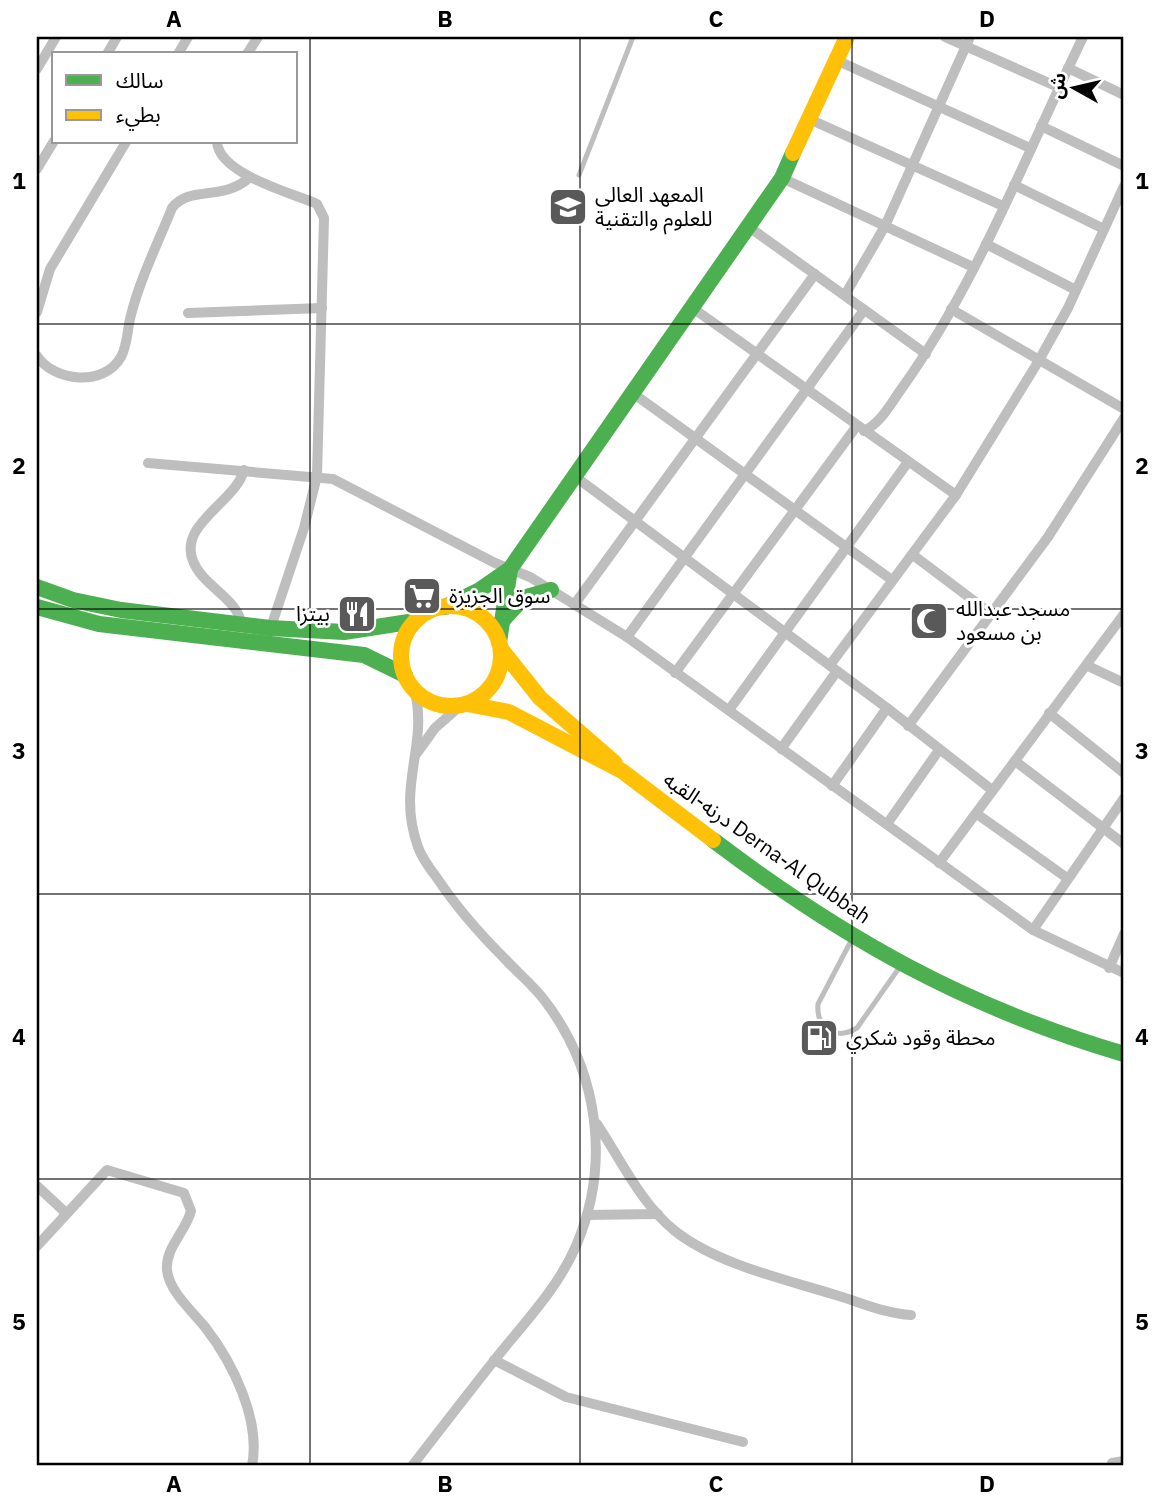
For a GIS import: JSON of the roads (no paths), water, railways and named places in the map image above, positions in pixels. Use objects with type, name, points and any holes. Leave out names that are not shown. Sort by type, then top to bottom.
[{"type":"main road","points":[[37,607],[99,624],[269,636],[344,632],[415,621],[432,610],[445,607],[478,591],[510,569],[573,475],[694,309],[782,178],[847,37]]},
{"type":"main road","points":[[415,621],[402,649],[405,675],[415,691],[436,704],[463,705],[477,699],[494,682],[499,672],[500,624],[510,569]]},
{"type":"main road","points":[[37,587],[73,600],[121,610],[242,625],[269,636],[364,655],[405,675]]},
{"type":"main road","points":[[500,624],[509,609],[523,598],[551,590]]},
{"type":"main road","points":[[445,607],[457,607],[478,614],[494,631],[500,646],[531,691],[622,771]]},
{"type":"main road","name":"درنه-القبه Derna-Al Qubbah","points":[[463,705],[489,705],[511,711],[600,762],[622,771],[766,879],[901,965],[1025,1022],[1124,1054]]},
{"type":"street","points":[[37,69],[56,37]]},
{"type":"street","points":[[248,52],[258,37]]},
{"type":"street","points":[[945,37],[968,41],[1058,87]]},
{"type":"street","points":[[675,673],[795,510],[860,429],[879,419],[926,354],[986,244],[1083,37]]},
{"type":"street","points":[[845,295],[885,226],[968,41]]},
{"type":"street","points":[[836,60],[1030,148]]},
{"type":"street","points":[[1068,68],[1124,94]]},
{"type":"street","points":[[809,120],[1003,206]]},
{"type":"street","points":[[1041,126],[1124,166]]},
{"type":"street","points":[[37,169],[52,144]]},
{"type":"street","points":[[37,312],[50,269],[125,144]]},
{"type":"street","points":[[218,144],[224,160],[250,177],[317,204],[322,210],[317,476],[304,528],[269,636]]},
{"type":"street","points":[[37,356],[55,373],[73,377],[96,375],[111,368],[120,359],[127,343],[131,316],[172,208],[185,197],[233,190],[250,177]]},
{"type":"street","points":[[782,178],[973,267]]},
{"type":"street","points":[[1014,185],[1104,229]]},
{"type":"street","points":[[781,749],[892,580],[956,495],[1038,362],[1076,290],[1124,186]]},
{"type":"street","points":[[749,227],[926,354]]},
{"type":"street","points":[[986,244],[1076,290]]},
{"type":"street","points":[[574,605],[815,274]]},
{"type":"street","points":[[188,313],[322,307]]},
{"type":"street","points":[[694,309],[956,495]]},
{"type":"street","points":[[951,309],[1038,362],[1124,409]]},
{"type":"street","points":[[626,637],[864,310]]},
{"type":"street","points":[[634,394],[892,580]]},
{"type":"street","points":[[908,726],[1048,537],[1124,418]]},
{"type":"street","points":[[729,710],[908,462]]},
{"type":"street","points":[[148,463],[317,476],[341,482],[551,590],[626,637],[1033,930],[1124,973]]},
{"type":"street","points":[[242,625],[240,613],[199,572],[190,551],[192,538],[199,527],[238,485],[244,470]]},
{"type":"street","points":[[573,475],[834,668],[992,790]]},
{"type":"street","points":[[913,555],[990,613]]},
{"type":"street","points":[[939,863],[1049,713],[1088,666],[1124,614]]},
{"type":"street","points":[[1088,666],[1124,683]]},
{"type":"street","points":[[412,1466],[529,1319],[561,1273],[575,1247],[587,1215],[596,1165],[596,1123],[579,1060],[551,1009],[457,907],[418,850],[408,799],[420,723],[415,691]]},
{"type":"street","points":[[415,755],[435,728],[463,705]]},
{"type":"street","points":[[832,786],[887,708]]},
{"type":"street","points":[[1049,713],[1124,773]]},
{"type":"street","points":[[887,824],[939,750]]},
{"type":"street","points":[[1015,761],[1124,844]]},
{"type":"street","points":[[1033,930],[1124,798]]},
{"type":"street","points":[[976,814],[1067,878]]},
{"type":"street","points":[[1109,968],[1124,934]]},
{"type":"street","points":[[596,1123],[658,1214],[675,1231],[701,1248],[798,1284],[900,1315],[911,1315]]},
{"type":"street","points":[[37,1246],[107,1170],[156,1182],[187,1197],[190,1216],[169,1255],[167,1274],[174,1288],[217,1344],[234,1375],[251,1428],[253,1466]]},
{"type":"street","points":[[37,1186],[66,1213]]},
{"type":"street","points":[[587,1215],[658,1214]]},
{"type":"street","points":[[494,1360],[566,1397],[743,1442]]},
{"type":"lane","points":[[579,174],[633,37]]},
{"type":"lane","points":[[854,937],[818,1004],[817,1015],[824,1028],[836,1034],[857,1028],[901,965]]},
{"type":"place","name":"المعهد العالي للعلوم والتقنية","points":[[568,207]]},
{"type":"place","name":"سوق الجزيزة","points":[[422,596]]},
{"type":"place","name":"بيتزا","points":[[357,614]]},
{"type":"place","name":"مسجد عبدالله بن مسعود","points":[[929,621]]},
{"type":"place","name":"محطة وقود شكري","points":[[819,1038]]}]
